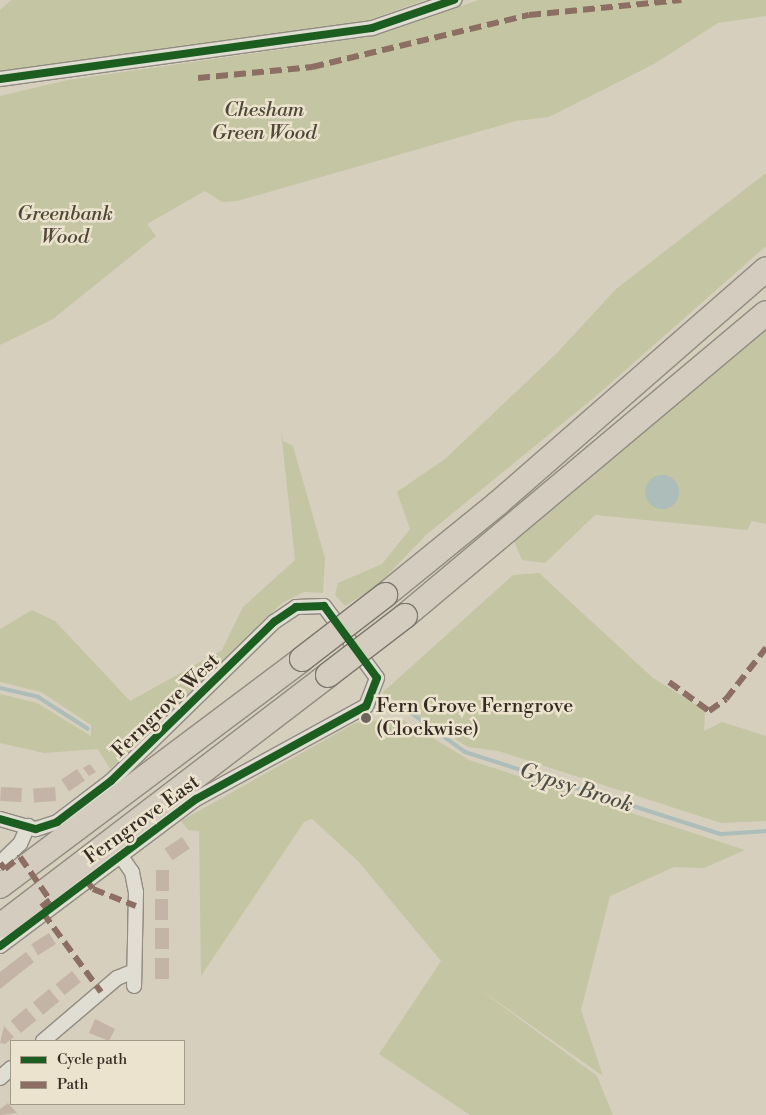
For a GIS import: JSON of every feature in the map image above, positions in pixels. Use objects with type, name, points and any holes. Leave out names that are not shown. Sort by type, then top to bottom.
[{"type":"highway","points":[[0,886],[385,595],[497,504],[766,268]]},
{"type":"highway","points":[[0,926],[405,616],[766,313]]},
{"type":"street","points":[[0,79],[372,28],[454,0]]},
{"type":"street","name":"Ferngrove West","points":[[0,819],[28,826],[48,827],[111,781],[287,611],[312,603],[324,606]]},
{"type":"street","name":"Ferngrove East","points":[[0,946],[196,799],[348,718],[366,706],[377,678],[324,606]]},
{"type":"street","points":[[0,863],[20,844],[28,826]]},
{"type":"street","points":[[120,855],[132,872],[136,892],[134,986]]},
{"type":"street","points":[[44,1040],[117,978],[134,971]]},
{"type":"street","points":[[0,1078],[10,1069]]},
{"type":"green space","points":[[11,0],[425,0],[366,21],[0,71],[0,10]]},
{"type":"green space","name":"Chesham Green Wood","points":[[479,0],[766,0],[766,16],[718,23],[654,64],[549,117],[516,121],[237,201],[222,202],[205,191],[147,224],[156,236],[53,319],[0,345],[0,96],[68,80],[374,36]]},
{"type":"green space","points":[[766,173],[766,246],[596,396],[426,535],[376,587],[345,606],[335,595],[338,583],[382,564],[410,529],[397,492],[445,459],[557,353],[616,289]]},
{"type":"green space","points":[[766,326],[766,524],[752,521],[747,530],[595,515],[545,563],[522,560],[514,541]]},
{"type":"green space","points":[[281,431],[283,441],[293,446],[325,558],[323,593],[304,592],[282,603],[110,769],[98,749],[44,753],[0,743],[0,694],[37,703],[91,736],[91,725],[41,692],[0,682],[0,629],[32,610],[55,621],[130,701],[222,650],[243,607],[295,560]]},
{"type":"green space","points":[[539,573],[653,678],[705,710],[704,731],[722,722],[766,736],[766,821],[721,823],[498,751],[468,747],[382,693],[513,575]]},
{"type":"green space","points":[[400,718],[469,760],[745,850],[704,868],[674,867],[610,896],[581,1010],[603,1076],[471,983],[597,1076],[613,1115],[470,1115],[379,1054],[441,961],[358,861],[312,819],[304,822],[201,976],[199,831],[188,830],[181,821],[355,723]]},
{"type":"shaded area","points":[[662,475],[674,480],[679,492],[674,504],[662,509],[650,504],[645,492],[650,480]]},
{"type":"building","points":[[90,764],[96,772],[89,776],[83,768]]},
{"type":"building","points":[[77,769],[85,781],[69,791],[61,780]]},
{"type":"building","points":[[1,787],[22,788],[21,802],[0,801]]},
{"type":"building","points":[[55,787],[56,801],[34,803],[33,789]]},
{"type":"building","points":[[182,837],[190,849],[172,860],[165,849]]},
{"type":"building","points":[[156,870],[169,870],[169,891],[156,891]]},
{"type":"building","points":[[155,899],[168,899],[168,920],[155,920]]},
{"type":"building","points":[[155,928],[169,928],[169,949],[155,949]]},
{"type":"building","points":[[49,933],[56,944],[38,955],[31,944]]},
{"type":"building","points":[[26,952],[34,962],[0,989],[0,972]]},
{"type":"building","points":[[155,958],[169,958],[169,979],[155,979]]},
{"type":"building","points":[[72,971],[81,982],[64,995],[56,984]]},
{"type":"building","points":[[49,989],[59,1001],[43,1015],[33,1002]]},
{"type":"building","points":[[26,1008],[36,1020],[21,1033],[11,1021]]},
{"type":"building","points":[[95,1019],[115,1029],[110,1040],[89,1033]]},
{"type":"building","points":[[4,1026],[14,1037],[5,1044],[0,1043]]},
{"type":"building","points":[[8,1103],[17,1113],[0,1115],[0,1109]]},
{"type":"waterway","name":"Gypsy Brook","points":[[0,688],[38,697],[88,729]]},
{"type":"waterway","name":"Gypsy Brook","points":[[400,705],[465,752],[721,834],[766,831]]},
{"type":"marked path","points":[[198,78],[312,67],[529,15],[681,0]]},
{"type":"marked path","points":[[669,682],[709,711],[726,699],[766,648]]},
{"type":"marked path","points":[[0,863],[5,869],[20,857],[50,900],[41,907]]},
{"type":"marked path","points":[[86,880],[93,889],[136,906]]},
{"type":"marked path","points":[[43,913],[101,992]]},
{"type":"cycle path","points":[[0,79],[372,28],[454,0]]},
{"type":"cycle path","points":[[0,819],[36,829],[57,822],[111,781],[274,622],[296,607],[324,606],[377,678],[366,706],[196,799],[0,946]]},
{"type":"place","name":"Fern Grove Ferngrove (Clockwise)","points":[[366,718]]},
{"type":"park label","name":"Greenbank Wood","points":[[65,226]]}]
